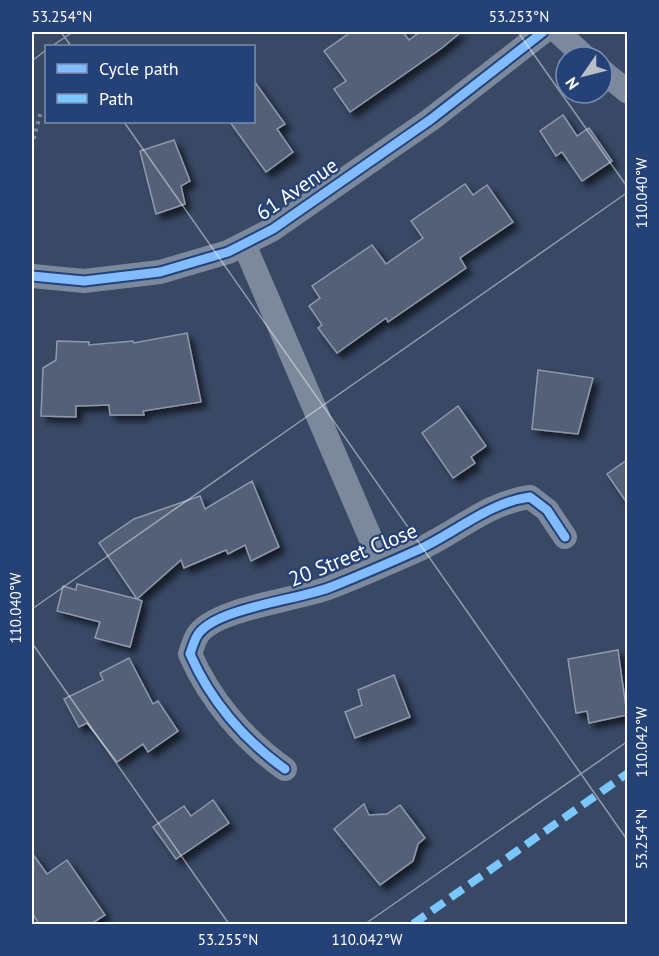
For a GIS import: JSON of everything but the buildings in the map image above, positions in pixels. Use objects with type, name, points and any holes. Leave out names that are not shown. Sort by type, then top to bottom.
[{"type":"street","name":"61 Avenue","points":[[32,276],[84,281],[160,272],[228,252],[273,229],[430,120],[543,32]]},
{"type":"street","points":[[558,32],[572,45]]},
{"type":"street","points":[[614,81],[627,92]]},
{"type":"street","name":"20 Street Close","points":[[244,244],[382,565]]},
{"type":"street","name":"20 Street Close","points":[[285,769],[258,750],[202,681],[190,654],[197,635],[211,622],[229,613],[300,598],[382,565],[420,549],[512,499],[531,497],[547,510],[565,537]]},
{"type":"path","points":[[32,146],[41,111]]},
{"type":"marked path","points":[[413,924],[628,773]]},
{"type":"cycle path","points":[[32,276],[84,281],[160,272],[228,252],[273,229],[430,120],[543,32]]},
{"type":"cycle path","points":[[285,769],[242,732],[218,703],[198,671],[190,654],[197,636],[206,626],[238,612],[317,592],[342,582],[420,549],[487,511],[515,500],[530,497],[547,510],[565,537]]}]
